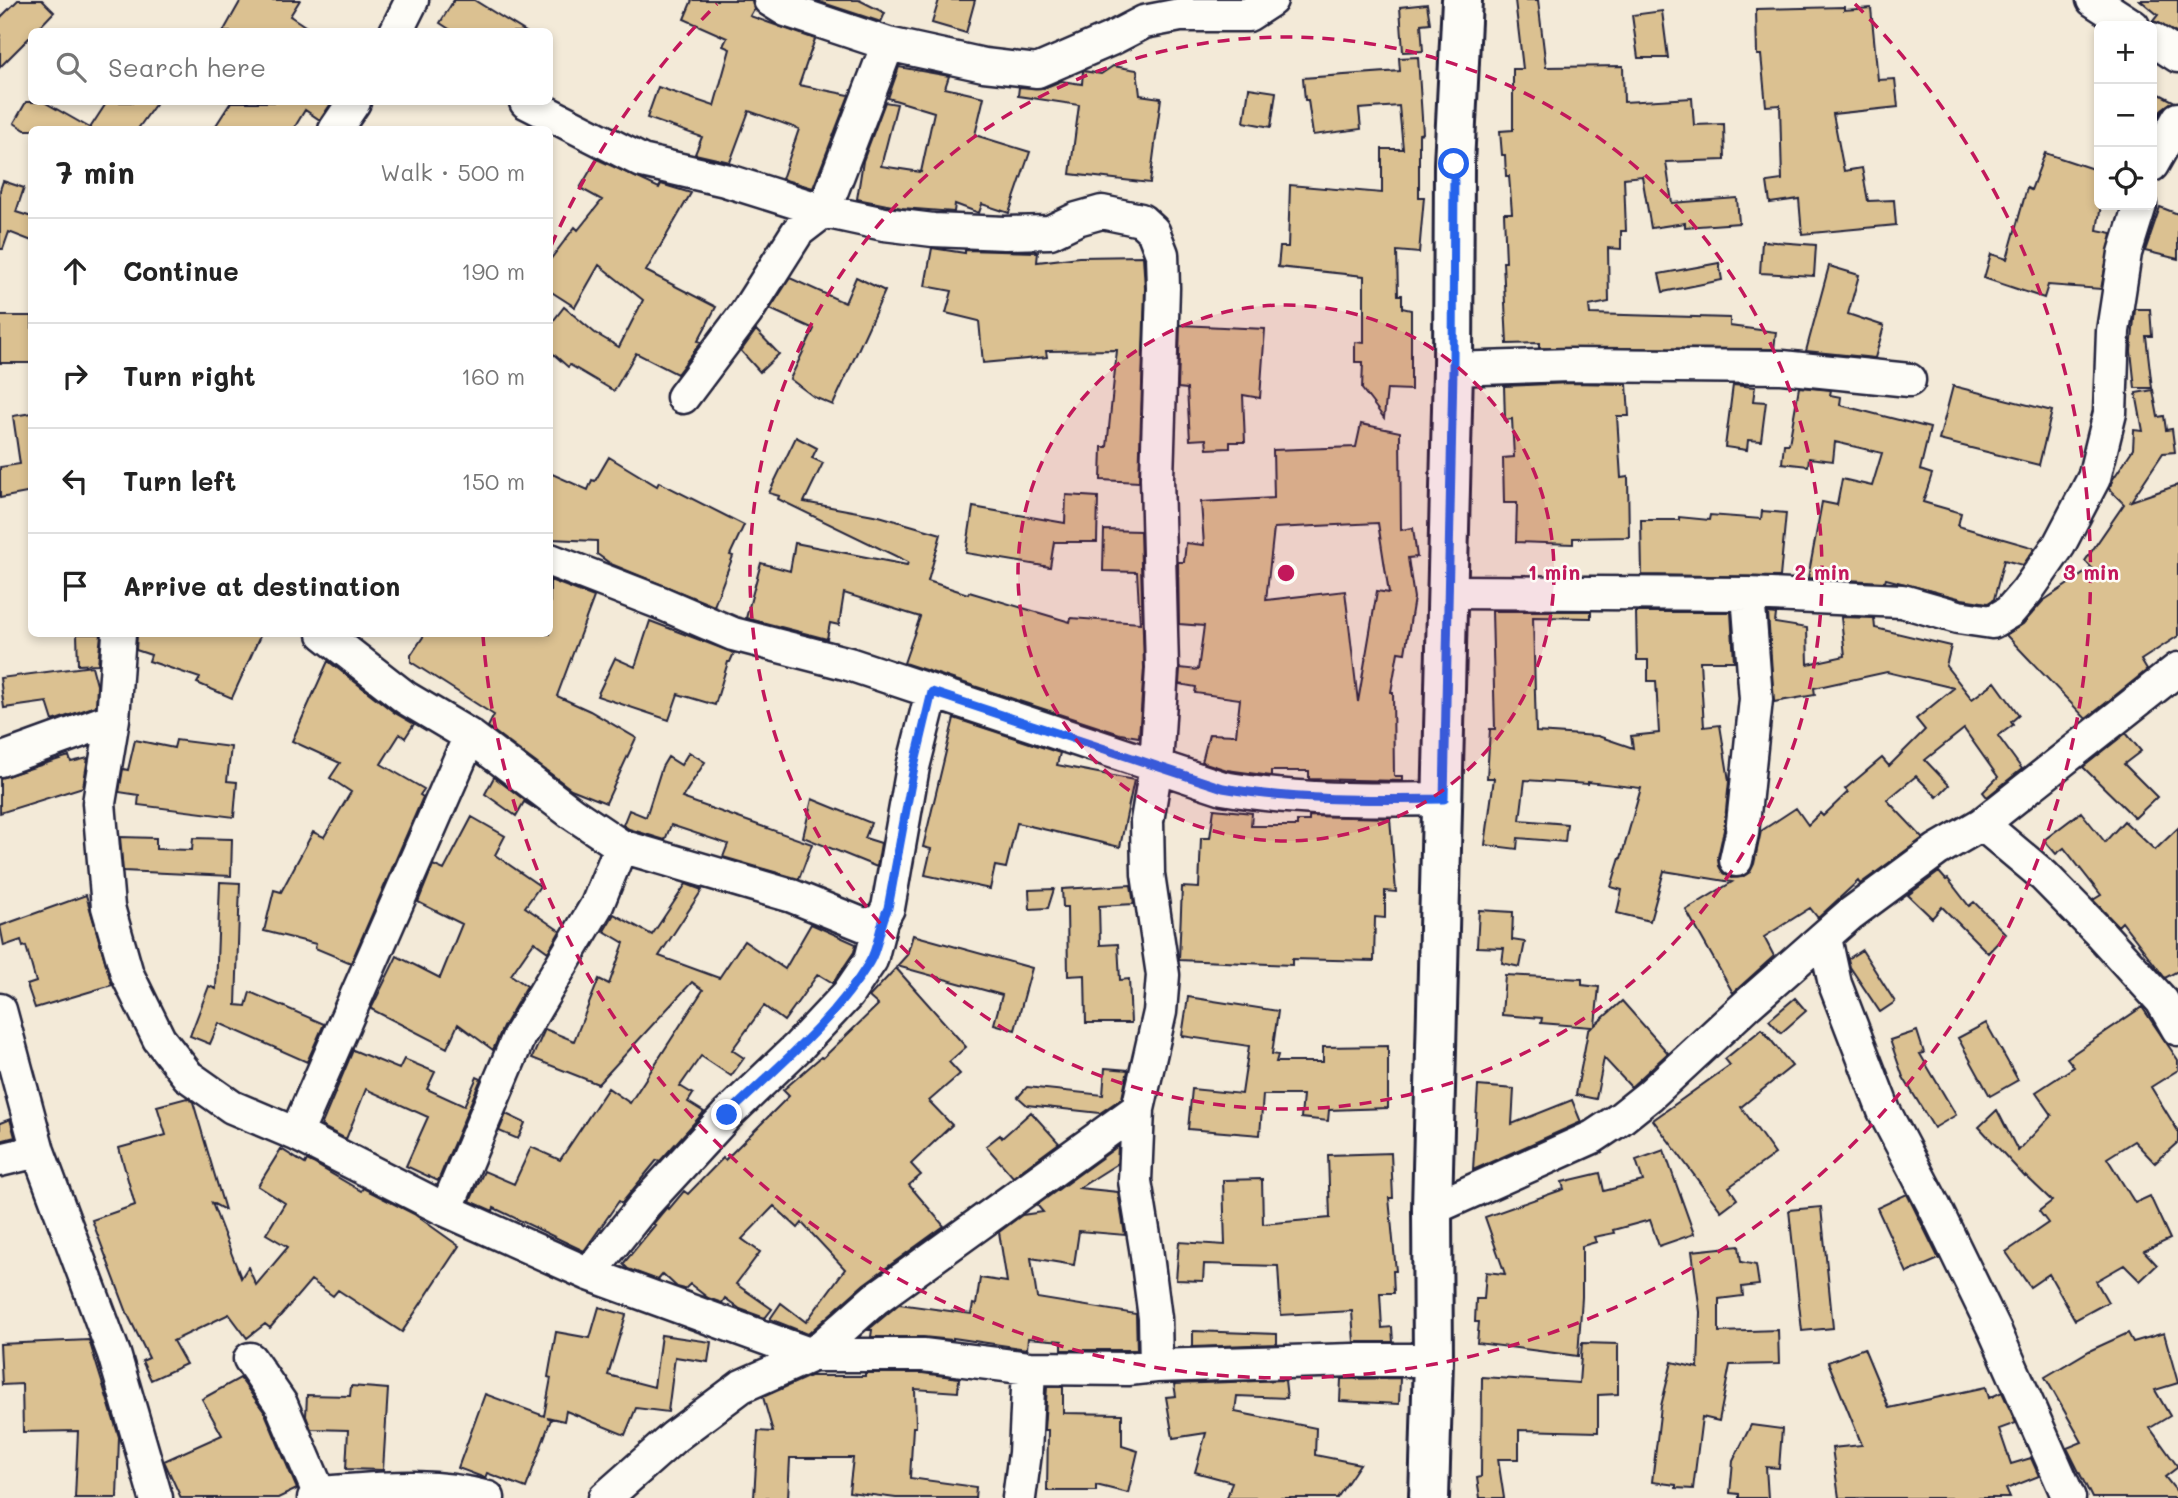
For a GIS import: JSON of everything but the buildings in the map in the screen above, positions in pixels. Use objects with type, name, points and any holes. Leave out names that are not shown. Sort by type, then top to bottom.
[{"type":"main road","points":[[1429,1498],[1433,1209],[1453,369],[1454,164],[1462,0]]},
{"type":"street","points":[[398,28],[412,0]]},
{"type":"street","points":[[770,0],[786,10],[888,44],[984,65],[1037,71],[1144,22],[1180,15],[1248,15],[1271,0]]},
{"type":"street","points":[[2093,0],[2125,21]]},
{"type":"street","points":[[2157,42],[2178,56]]},
{"type":"street","points":[[684,397],[746,313],[798,231],[824,211],[888,44]]},
{"type":"street","points":[[338,126],[352,105]]},
{"type":"street","points":[[532,105],[642,161],[725,180],[824,211],[884,224],[933,230],[1050,232],[1077,219],[1102,212],[1141,220],[1153,231],[1162,254],[1163,288],[1157,478],[1162,668],[1156,766],[1147,821],[1148,874],[1163,975],[1160,1012],[1138,1109],[1135,1181],[1155,1318],[1156,1366]]},
{"type":"street","points":[[2157,156],[2178,119]]},
{"type":"street","points":[[1447,592],[1748,594],[1902,601],[1958,617],[1992,622],[2009,612],[2027,591],[2059,545],[2094,478],[2109,413],[2113,331],[2125,253],[2138,210]]},
{"type":"street","points":[[1453,369],[1570,365],[1769,366],[1909,380]]},
{"type":"street","points":[[553,562],[733,634],[849,664],[1223,788],[1269,796],[1339,800],[1444,799]]},
{"type":"street","points":[[1736,860],[1742,833],[1756,699],[1748,594]]},
{"type":"street","points":[[119,637],[113,719],[99,803],[108,907],[127,974],[159,1039],[188,1076],[232,1107],[296,1134],[446,1210],[589,1274],[812,1354],[923,1355],[1029,1368],[1128,1369],[1353,1360],[1433,1360]]},
{"type":"street","points":[[328,637],[407,698],[470,736],[572,813],[621,846],[774,890],[864,925],[881,921]]},
{"type":"street","points":[[1433,1209],[1593,1137],[1620,1119],[1849,915],[1937,850],[1982,824],[2178,669]]},
{"type":"street","points":[[589,1274],[645,1204],[727,1115],[799,1046],[848,994],[872,960],[881,921],[888,908],[914,767],[932,692]]},
{"type":"street","points":[[0,760],[113,719]]},
{"type":"street","points":[[296,1134],[470,736]]},
{"type":"street","points":[[1982,824],[2044,876],[2170,996],[2178,1029]]},
{"type":"street","points":[[446,1210],[519,1036],[597,905],[621,846]]},
{"type":"street","points":[[1825,938],[1835,984],[1884,1111],[1995,1332],[2069,1498]]},
{"type":"street","points":[[1794,962],[1835,984]]},
{"type":"street","points":[[0,1010],[38,1151],[114,1354],[156,1498]]},
{"type":"street","points":[[605,1498],[674,1437],[742,1386],[812,1354],[875,1299],[1138,1109]]},
{"type":"street","points":[[0,1160],[38,1151]]},
{"type":"street","points":[[250,1359],[281,1405],[317,1496],[415,1486],[458,1490],[488,1498]]},
{"type":"street","points":[[1019,1498],[1025,1453],[1029,1368]]},
{"type":"route","points":[[727,1115],[799,1046],[848,994],[872,960],[881,921],[888,908],[914,767],[932,692],[1223,788],[1269,796],[1339,800],[1444,799],[1453,369],[1454,164]]}]
